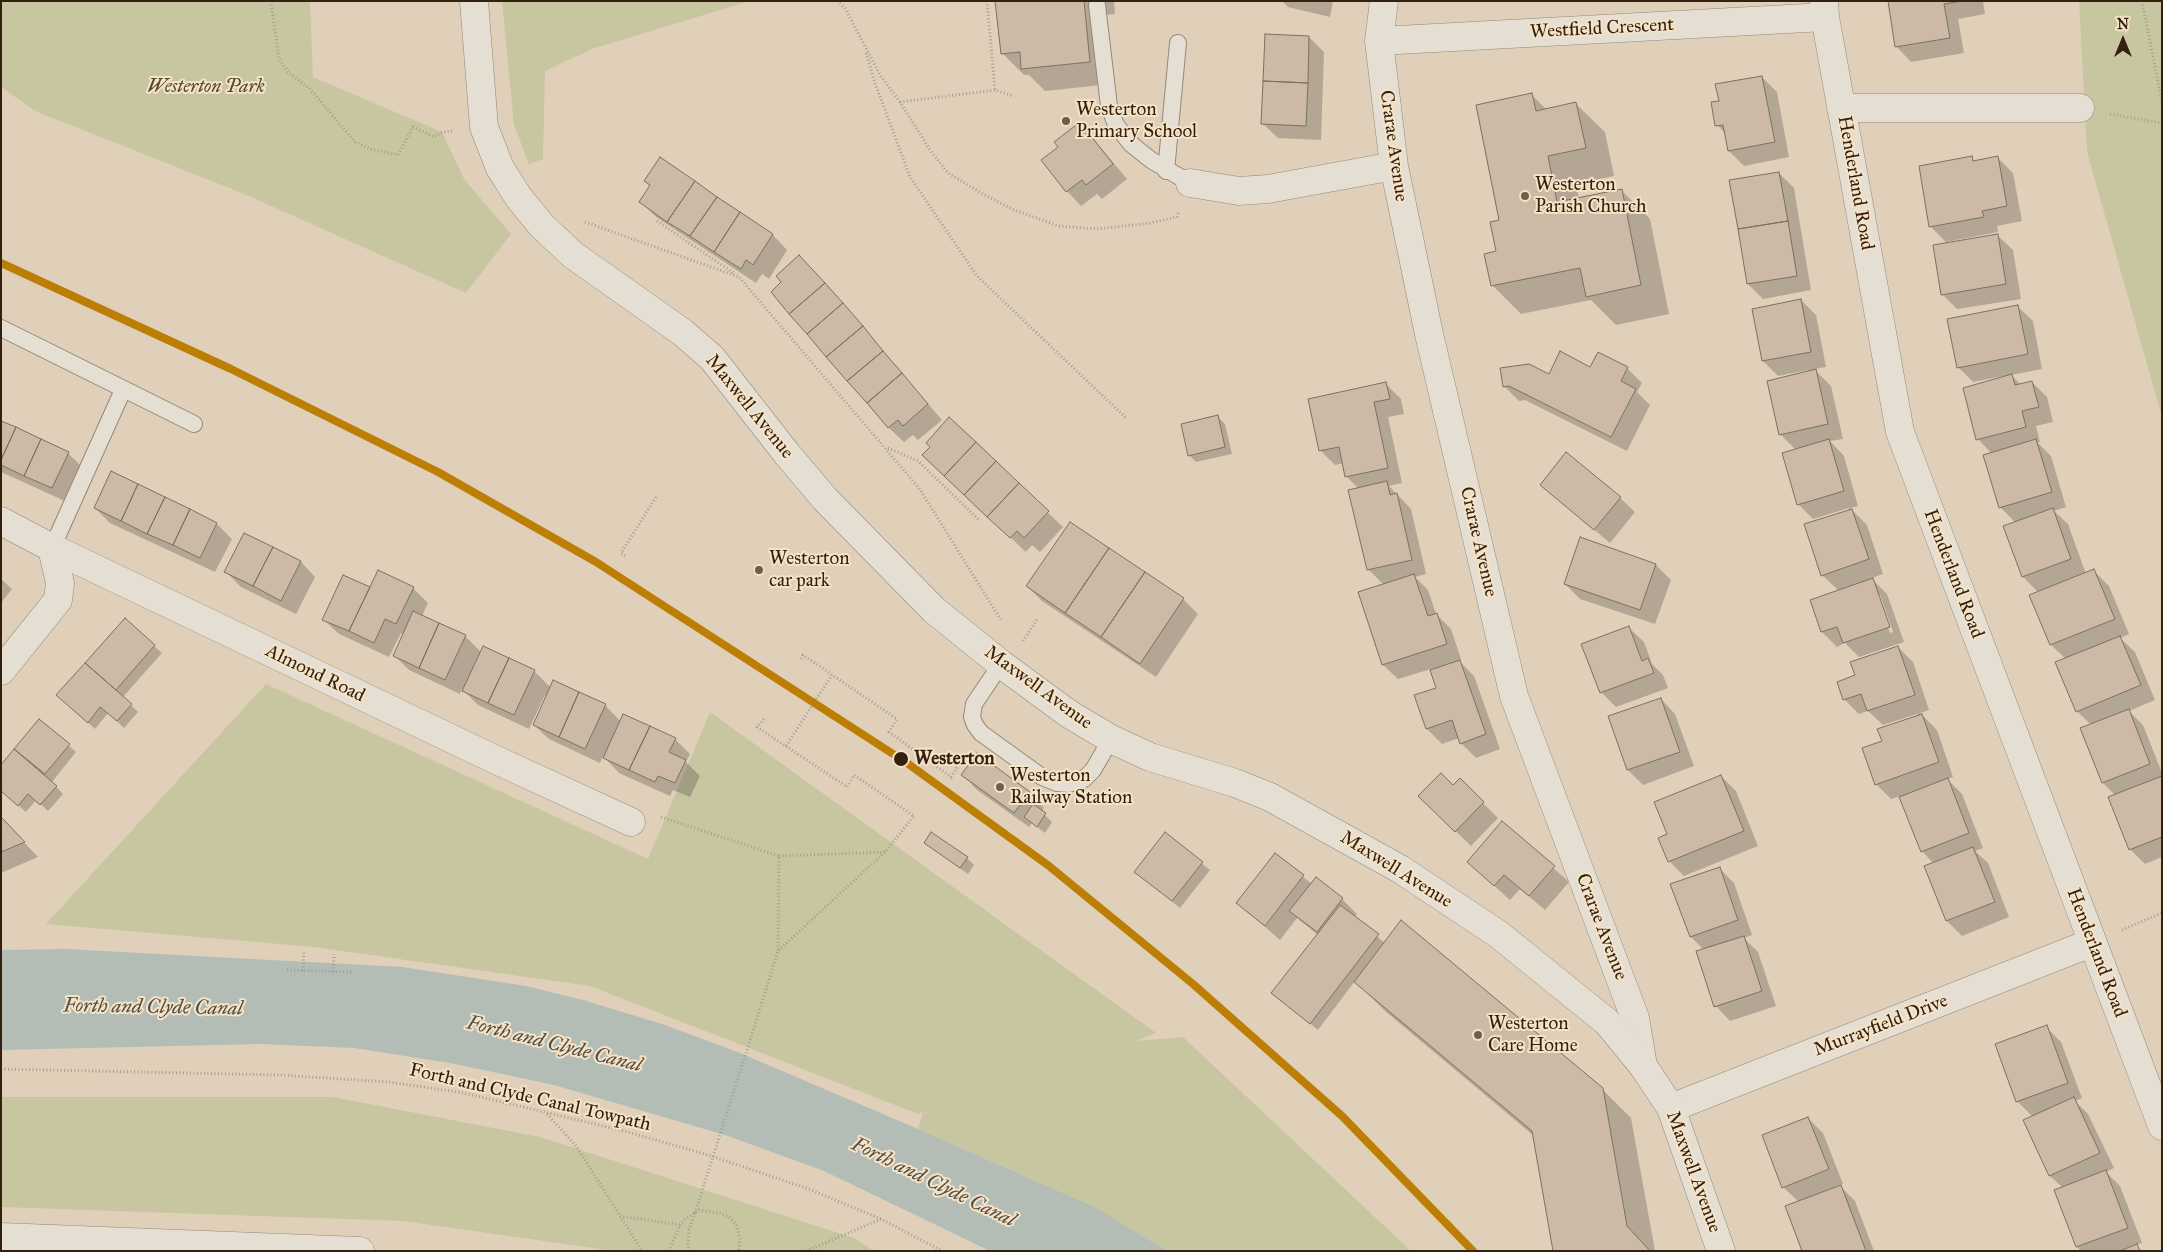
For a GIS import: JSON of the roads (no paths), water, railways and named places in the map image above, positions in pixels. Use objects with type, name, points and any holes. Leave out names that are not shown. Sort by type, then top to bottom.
[{"type":"street","name":"Maxwell Avenue","points":[[474,1],[484,128],[500,168],[518,198],[542,226],[573,255],[682,332],[712,358],[787,454],[825,499],[934,610],[1069,714],[1111,739],[1150,757],[1235,783],[1270,797],[1400,869],[1498,934],[1607,1022],[1643,1066],[1671,1108],[1721,1251]]},
{"type":"street","name":"Crarae Avenue","points":[[1384,1],[1379,41],[1394,166],[1429,334],[1514,696],[1635,1018],[1643,1066]]},
{"type":"street","name":"Westfield Crescent","points":[[1379,41],[1824,9]]},
{"type":"street","name":"Henderland Road","points":[[1824,9],[1900,432],[2091,943],[2162,1126]]},
{"type":"street","points":[[1841,108],[2080,108]]},
{"type":"street","points":[[1190,183],[1239,191],[1268,189],[1394,166]]},
{"type":"street","name":"Almond Road","points":[[1,521],[52,548],[494,759],[631,822]]},
{"type":"street","points":[[1,671],[58,600],[60,584],[52,548]]},
{"type":"street","name":"Murrayfield Drive","points":[[1671,1108],[2091,943]]},
{"type":"street","points":[[1,1238],[163,1247],[360,1251]]},
{"type":"lane","points":[[1097,5],[1109,106],[1116,125],[1131,144],[1166,171],[1190,183]]},
{"type":"lane","points":[[1166,171],[1178,43]]},
{"type":"lane","points":[[1,328],[194,424]]},
{"type":"lane","points":[[52,548],[123,390]]},
{"type":"lane","points":[[993,657],[974,704],[972,717],[981,733],[1042,777],[1057,783],[1069,784],[1084,779],[1093,770],[1111,739]]},
{"type":"water","name":"Forth and Clyde Canal","points":[[66,949],[402,967],[526,986],[583,1000],[662,1024],[740,1053],[918,1129],[1097,1208],[1167,1251],[990,1251],[824,1171],[725,1135],[554,1085],[450,1063],[354,1048],[261,1044],[1,1050],[1,950]]},
{"type":"place","name":"Westerton Primary School","points":[[1066,121]]},
{"type":"place","name":"Westerton Parish Church","points":[[1525,196]]},
{"type":"place","name":"Westerton car park","points":[[759,570]]},
{"type":"place","name":"Westerton","points":[[901,759]]},
{"type":"place","name":"Westerton Railway Station","points":[[1000,787]]},
{"type":"place","name":"Westerton Care Home","points":[[1478,1035]]},
{"type":"park label","name":"Westerton Park","points":[[206,87]]}]
